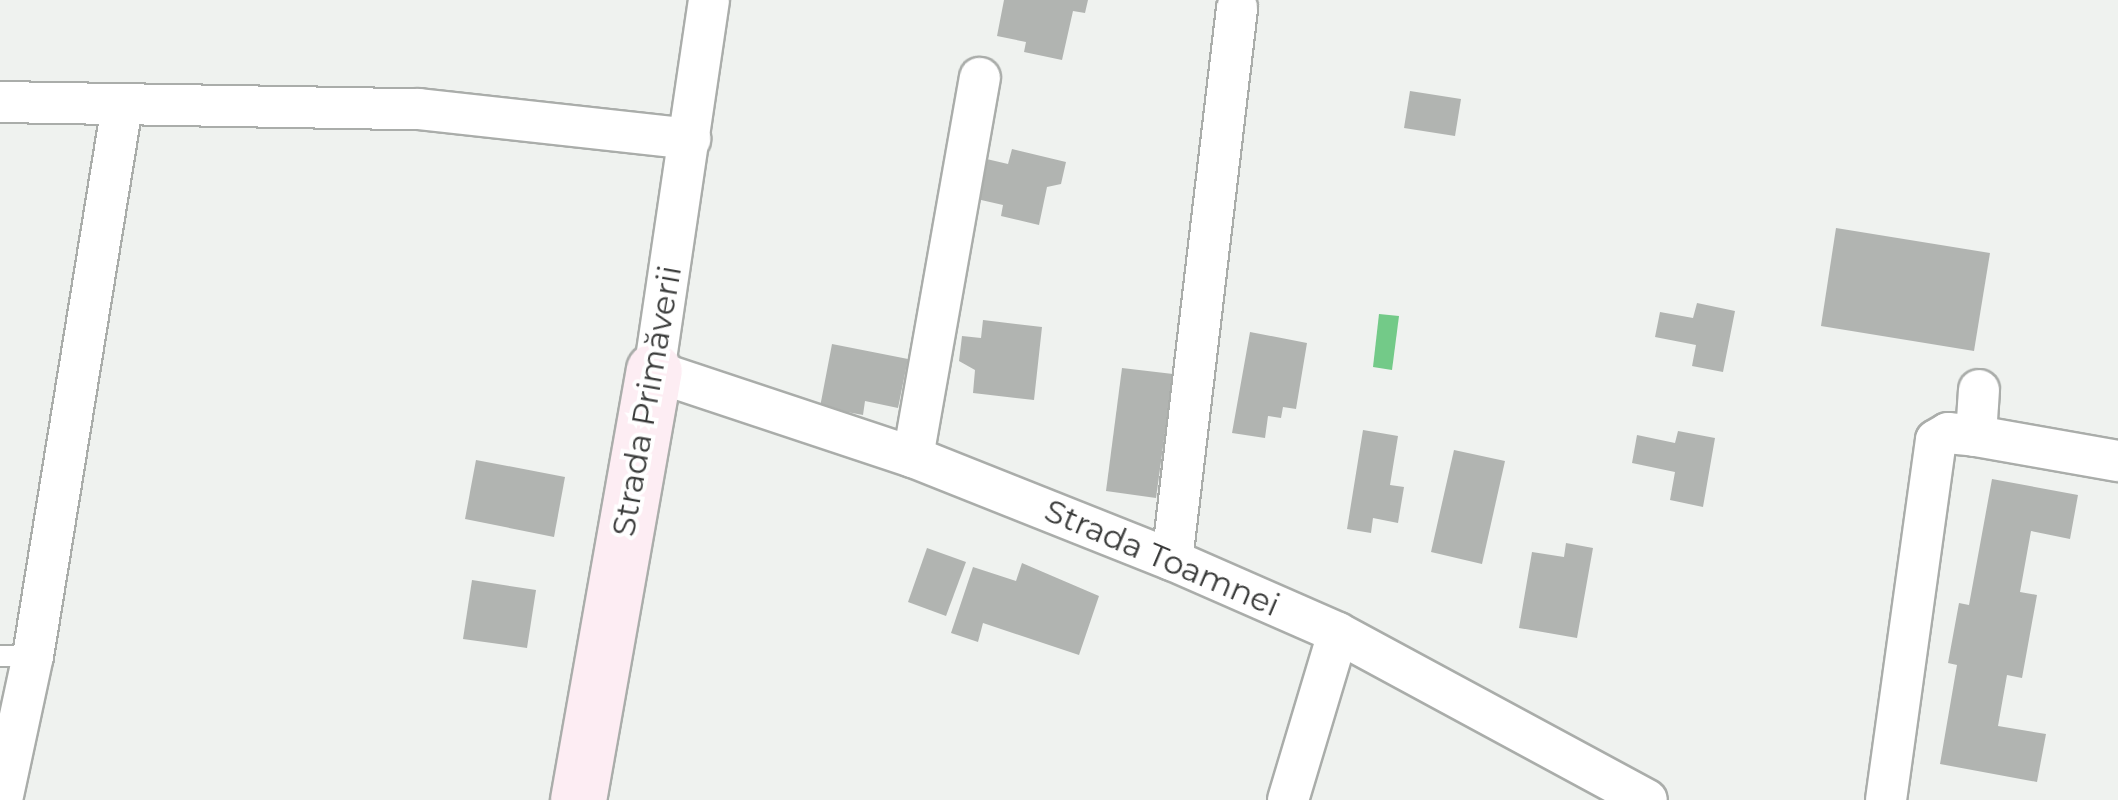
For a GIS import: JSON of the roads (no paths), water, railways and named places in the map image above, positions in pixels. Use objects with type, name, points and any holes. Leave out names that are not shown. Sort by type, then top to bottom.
[{"type":"main road","name":"Strada Primăverii","points":[[578,800],[654,371]]},
{"type":"street","name":"Strada Primăverii","points":[[654,371],[708,0]]},
{"type":"street","points":[[1172,560],[1237,8]]},
{"type":"street","points":[[912,457],[980,78]]},
{"type":"street","points":[[0,102],[419,109],[690,139]]},
{"type":"street","points":[[2,800],[16,656],[122,106]]},
{"type":"street","name":"Strada Toamnei","points":[[654,371],[912,457],[1172,560],[1338,633],[1647,800]]},
{"type":"street","points":[[1976,436],[1979,390]]},
{"type":"street","points":[[1886,800],[1934,449],[1942,434],[1976,436],[2118,462]]},
{"type":"street","points":[[1288,800],[1338,633]]}]
